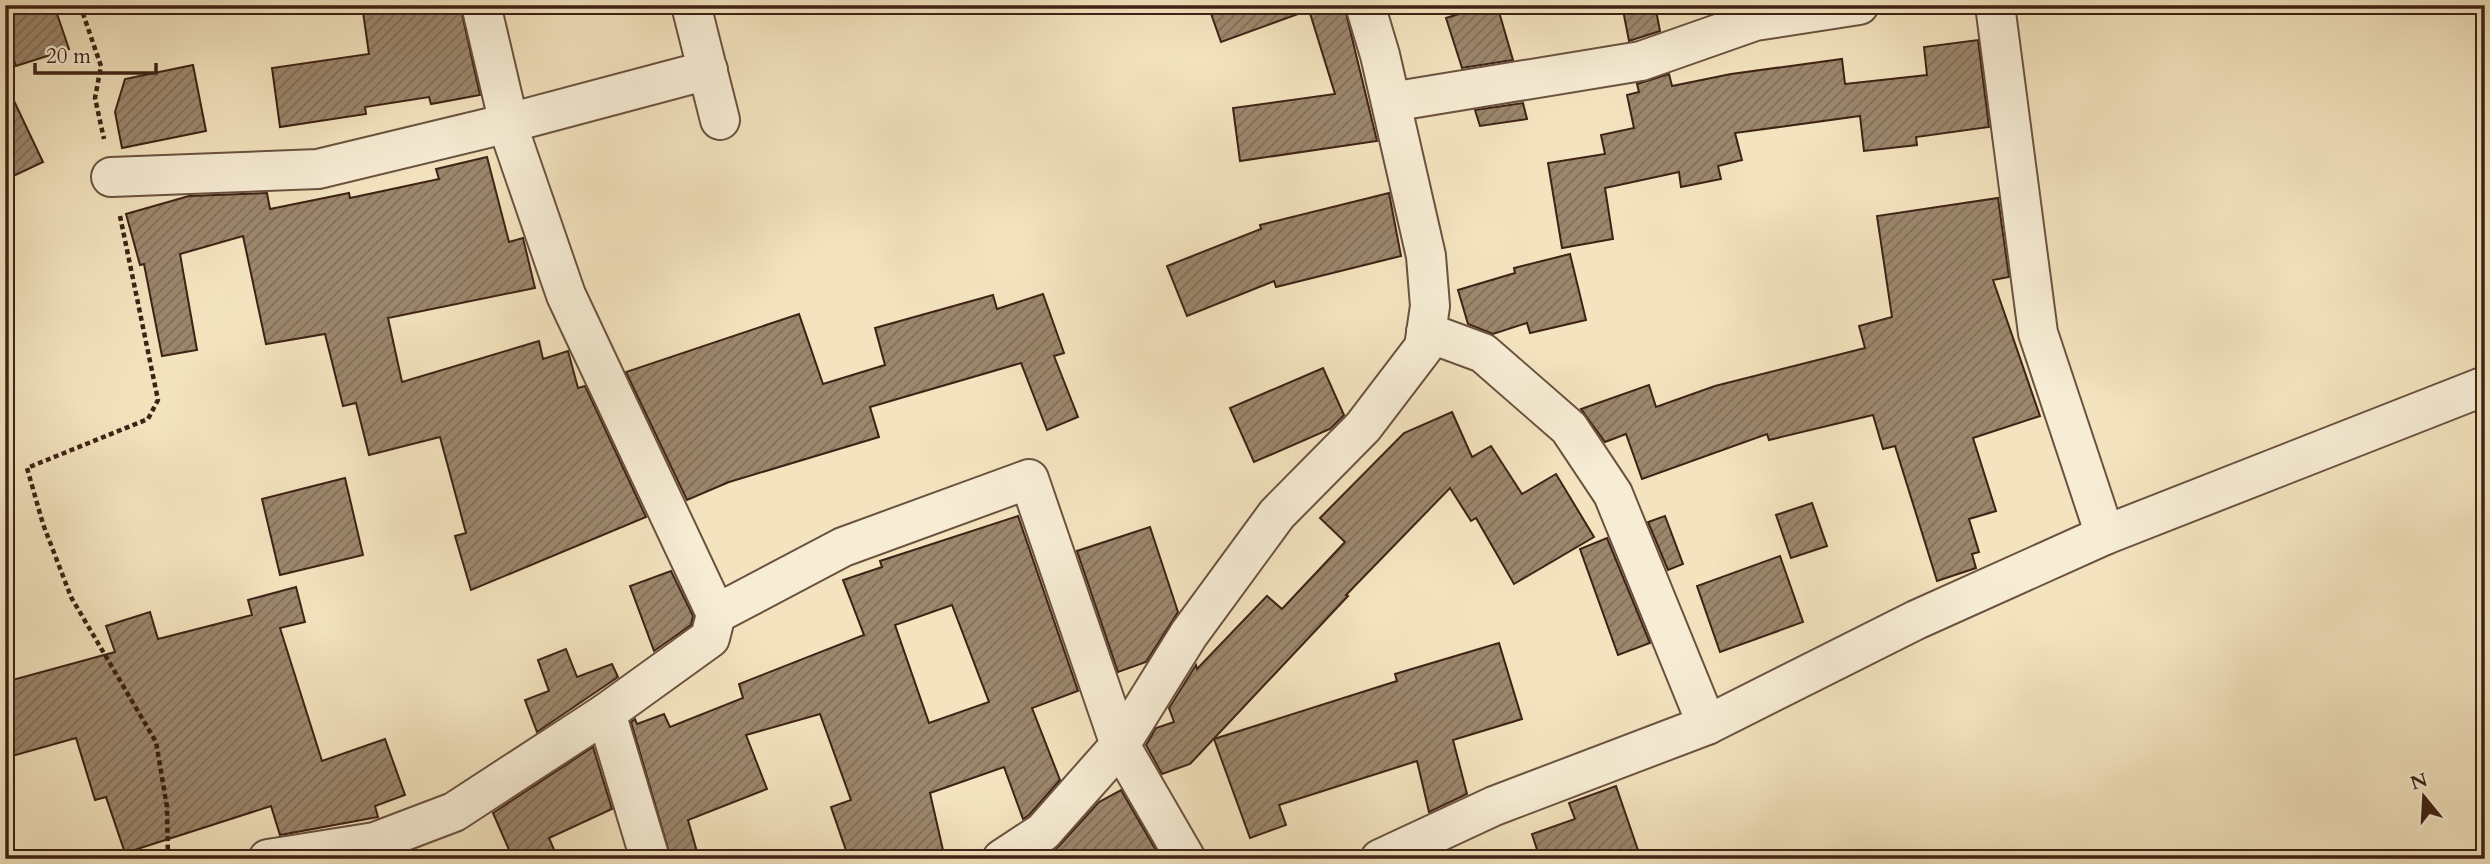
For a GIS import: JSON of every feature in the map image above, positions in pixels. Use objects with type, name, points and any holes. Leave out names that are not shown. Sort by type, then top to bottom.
[{"type":"street","points":[[268,859],[374,842],[454,812],[606,713],[710,638],[716,614],[566,295],[509,124],[481,5]]},
{"type":"street","points":[[691,5],[720,120]]},
{"type":"street","points":[[1002,859],[1043,832],[1120,746],[1189,634],[1277,514],[1363,427],[1424,347],[1430,306],[1426,256],[1391,102],[1365,5]]},
{"type":"street","points":[[1391,102],[1641,61],[1755,21],[1859,5]]},
{"type":"street","points":[[1996,5],[2038,332],[2105,535]]},
{"type":"street","points":[[111,177],[318,169],[509,124],[708,70]]},
{"type":"street","points":[[1426,332],[1483,353],[1569,428],[1613,494],[1707,725]]},
{"type":"street","points":[[1380,859],[1494,806],[1707,725],[1916,620],[2105,535],[2485,386]]},
{"type":"street","points":[[716,614],[843,547],[1030,479],[1120,746],[1186,859]]},
{"type":"street","points":[[606,713],[650,859]]},
{"type":"path","points":[[80,5],[101,66],[95,98],[158,400],[148,419],[27,468],[43,524],[71,597],[156,742],[167,807],[168,859]]},
{"type":"building","points":[[5,5],[54,5],[69,49],[16,66],[5,33]]},
{"type":"building","points":[[362,5],[460,5],[480,95],[431,104],[429,97],[365,107],[366,114],[280,127],[272,68],[369,54]]},
{"type":"building","points":[[1208,5],[1344,5],[1377,141],[1240,161],[1233,108],[1335,94],[1309,10],[1221,42]]},
{"type":"building","points":[[1488,5],[1497,5],[1513,60],[1462,68],[1446,18]]},
{"type":"building","points":[[1622,5],[1655,5],[1660,31],[1629,41]]},
{"type":"building","points":[[1978,40],[1989,127],[1916,137],[1917,145],[1864,151],[1860,116],[1735,133],[1742,160],[1718,166],[1721,179],[1681,187],[1679,172],[1605,188],[1613,239],[1562,248],[1548,163],[1605,154],[1601,135],[1634,128],[1627,95],[1639,92],[1637,84],[1669,74],[1672,86],[1731,74],[1842,59],[1845,84],[1927,75],[1924,47]]},
{"type":"building","points":[[193,65],[206,131],[122,148],[115,112],[125,79]]},
{"type":"building","points":[[5,82],[43,162],[5,180]]},
{"type":"building","points":[[1523,103],[1527,119],[1480,126],[1475,110]]},
{"type":"building","points":[[487,157],[509,242],[523,238],[535,288],[388,318],[402,382],[539,341],[543,359],[568,351],[578,388],[585,386],[646,517],[471,590],[455,536],[466,533],[440,437],[369,455],[356,403],[343,406],[325,334],[266,344],[243,236],[180,254],[197,350],[162,356],[144,264],[140,265],[126,214],[189,196],[267,193],[270,209],[349,193],[350,198],[439,179],[436,169]]},
{"type":"building","points":[[1389,193],[1401,256],[1276,287],[1274,281],[1187,316],[1167,266],[1261,229],[1260,225]]},
{"type":"building","points":[[1998,198],[2009,277],[1993,280],[2040,416],[1973,438],[1996,511],[1969,519],[1979,552],[1972,554],[1976,568],[1937,581],[1895,446],[1883,449],[1873,415],[1769,440],[1767,434],[1642,479],[1626,434],[1605,442],[1581,409],[1649,385],[1656,407],[1715,386],[1865,348],[1859,326],[1892,317],[1877,216]]},
{"type":"building","points":[[1570,254],[1586,320],[1530,333],[1527,323],[1493,334],[1468,324],[1458,290],[1515,273],[1514,268]]},
{"type":"building","points":[[1043,294],[1064,353],[1054,356],[1078,417],[1047,430],[1021,363],[870,407],[879,437],[729,482],[687,500],[626,372],[799,314],[823,384],[885,365],[875,328],[993,295],[997,309]]},
{"type":"building","points":[[1323,368],[1344,415],[1330,429],[1254,462],[1230,408]]},
{"type":"building","points":[[1452,412],[1472,457],[1491,446],[1522,494],[1556,474],[1594,537],[1514,584],[1476,518],[1471,521],[1450,488],[1346,595],[1348,596],[1190,764],[1162,774],[1146,745],[1156,728],[1174,722],[1169,708],[1196,665],[1197,669],[1267,596],[1282,609],[1345,542],[1320,518],[1404,433]]},
{"type":"building","points":[[345,478],[363,555],[280,575],[262,499]]},
{"type":"building","points":[[1812,503],[1827,546],[1791,558],[1776,515]]},
{"type":"building","points":[[1018,516],[1078,691],[1032,708],[1060,780],[1023,819],[1004,767],[930,793],[945,859],[849,859],[831,807],[851,800],[820,714],[746,735],[767,789],[688,820],[699,859],[671,859],[631,722],[635,719],[637,724],[664,714],[670,727],[743,698],[739,684],[864,635],[843,580],[882,567],[880,561]],"holes":[[[952,605],[989,702],[929,723],[895,625]]]},
{"type":"building","points":[[1665,516],[1683,564],[1668,570],[1648,522]]},
{"type":"building","points":[[1150,527],[1178,612],[1146,662],[1118,672],[1077,551]]},
{"type":"building","points":[[1607,538],[1650,643],[1618,655],[1580,549]]},
{"type":"building","points":[[1780,556],[1803,622],[1720,652],[1697,586]]},
{"type":"building","points":[[671,571],[693,616],[691,625],[654,651],[630,586]]},
{"type":"building","points":[[296,587],[305,622],[280,628],[322,761],[385,739],[405,795],[375,806],[378,817],[280,835],[271,806],[125,853],[106,797],[95,800],[76,738],[5,758],[5,682],[115,652],[106,626],[150,612],[158,639],[252,615],[248,600]]},
{"type":"building","points":[[1499,643],[1522,719],[1453,740],[1467,794],[1429,812],[1417,761],[1279,805],[1286,825],[1250,838],[1214,739],[1397,681],[1395,674]]},
{"type":"building","points":[[566,649],[577,677],[612,664],[618,677],[537,732],[525,700],[549,691],[538,660]]},
{"type":"building","points":[[593,747],[612,809],[549,838],[558,859],[513,859],[493,813]]},
{"type":"building","points":[[1616,786],[1641,859],[1540,859],[1532,834],[1575,819],[1569,803]]},
{"type":"building","points":[[1121,790],[1161,859],[1042,859],[1059,846],[1099,802]]}]
